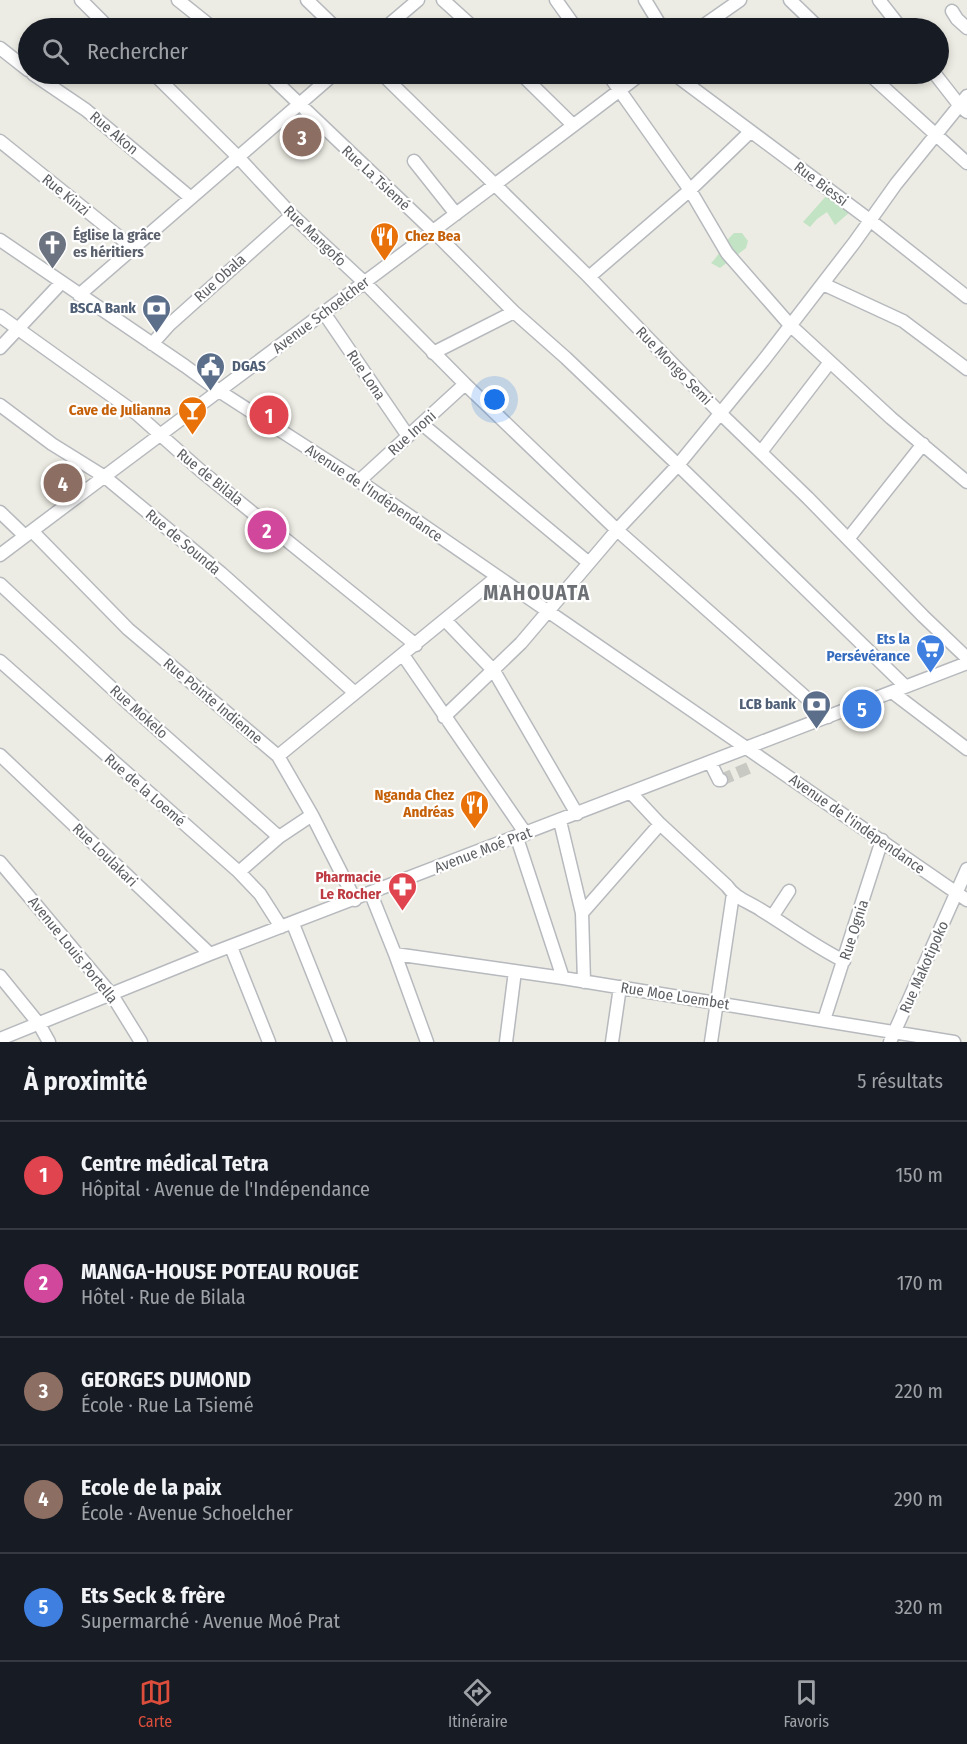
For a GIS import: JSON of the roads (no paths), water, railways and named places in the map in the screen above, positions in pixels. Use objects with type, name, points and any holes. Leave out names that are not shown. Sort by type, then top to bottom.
[{"type":"street","points":[[81,0],[99,18]]},
{"type":"street","points":[[178,0],[200,18]]},
{"type":"street","points":[[307,0],[326,18]]},
{"type":"street","points":[[397,18],[418,0]]},
{"type":"street","points":[[443,0],[463,18]]},
{"type":"street","points":[[556,0],[569,18]]},
{"type":"street","points":[[645,0],[656,18]]},
{"type":"street","points":[[710,18],[722,5],[740,0]]},
{"type":"street","points":[[790,0],[809,18]]},
{"type":"street","points":[[879,0],[893,18]]},
{"type":"street","points":[[952,11],[967,28]]},
{"type":"street","points":[[0,48],[18,62]]},
{"type":"street","name":"Rue Akon","points":[[48,84],[86,110],[190,198]]},
{"type":"street","name":"Rue Mangofo","points":[[164,84],[238,157],[291,215],[365,283],[433,353],[617,530],[828,717]]},
{"type":"street","name":"Rue La Tsiemé","points":[[278,84],[434,232],[514,312],[566,358],[678,465],[905,686]]},
{"type":"street","points":[[79,295],[322,84]]},
{"type":"street","name":"Rue Mongo Semi","points":[[392,84],[589,276],[720,413],[848,539],[922,616],[967,658]]},
{"type":"street","points":[[531,84],[573,125]]},
{"type":"street","points":[[616,84],[690,190],[727,253],[790,325],[967,482]]},
{"type":"street","name":"Avenue Schoelcher","points":[[0,555],[434,232],[628,84]]},
{"type":"street","name":"Rue Biessi","points":[[687,84],[967,297]]},
{"type":"street","points":[[880,84],[967,163]]},
{"type":"street","points":[[444,717],[494,671],[548,612],[617,530],[678,465],[823,284],[936,134],[965,105],[945,84]]},
{"type":"street","points":[[589,276],[690,190],[750,132]]},
{"type":"street","name":"Rue Kinzi","points":[[0,141],[133,248]]},
{"type":"street","points":[[414,162],[456,214]]},
{"type":"street","name":"Rue Obala","points":[[152,344],[169,325],[291,215]]},
{"type":"street","name":"Avenue de l'Indépendance","points":[[0,240],[219,391],[359,482],[745,749]]},
{"type":"street","points":[[0,348],[61,282]]},
{"type":"street","points":[[823,284],[903,321],[967,369]]},
{"type":"street","points":[[433,353],[514,312]]},
{"type":"street","name":"Rue Lona","points":[[324,313],[408,436]]},
{"type":"street","name":"Rue de Bilala","points":[[0,316],[128,408],[416,645]]},
{"type":"street","points":[[761,452],[830,362]]},
{"type":"street","name":"Rue Inoni","points":[[359,482],[465,384]]},
{"type":"street","name":"Rue de Sounda","points":[[0,405],[52,444],[105,477],[221,573],[355,693]]},
{"type":"street","points":[[422,424],[589,563]]},
{"type":"street","points":[[848,539],[923,444]]},
{"type":"street","name":"Rue Pointe Indienne","points":[[0,512],[29,533],[128,629],[278,756],[312,815],[355,900]]},
{"type":"street","points":[[278,756],[497,577]]},
{"type":"street","name":"Rue Mokelo","points":[[0,584],[130,705],[279,837]]},
{"type":"street","points":[[445,620],[494,671],[577,814]]},
{"type":"street","points":[[403,655],[521,836],[563,978]]},
{"type":"street","name":"Avenue Moé Prat","points":[[0,1039],[210,954],[632,794],[967,663]]},
{"type":"street","name":"Rue de la Loemé","points":[[2,667],[238,872],[260,894],[287,926],[340,1042]]},
{"type":"street","points":[[892,692],[967,750]]},
{"type":"street","points":[[745,749],[753,761],[751,767]]},
{"type":"street","name":"Avenue de l'indépendance","points":[[745,749],[962,896]]},
{"type":"street","name":"Rue Loulakari","points":[[0,755],[210,954]]},
{"type":"street","points":[[710,762],[719,780],[722,780]]},
{"type":"street","points":[[632,794],[733,894],[819,949],[844,961]]},
{"type":"street","points":[[238,872],[279,837],[312,815]]},
{"type":"street","points":[[560,821],[582,913],[584,982]]},
{"type":"street","points":[[582,913],[660,824]]},
{"type":"street","name":"Rue Ognia","points":[[824,1020],[882,840]]},
{"type":"street","name":"Avenue Louis Portella","points":[[0,862],[112,995],[141,1042]]},
{"type":"street","name":"Rue Makotipoko","points":[[893,1037],[962,896],[967,869]]},
{"type":"street","points":[[772,917],[789,891]]},
{"type":"street","points":[[371,894],[427,1042]]},
{"type":"street","points":[[711,1042],[733,894]]},
{"type":"street","points":[[231,947],[269,1042]]},
{"type":"street","name":"Rue Moe Loembet","points":[[395,954],[563,978],[824,1020],[893,1037],[954,1042]]},
{"type":"street","points":[[506,1042],[515,971]]},
{"type":"street","points":[[0,975],[39,1024],[49,1042]]},
{"type":"street","points":[[612,1042],[620,987]]},
{"type":"tunnel","points":[[721,780],[751,767]]},
{"type":"place","name":"GEORGES DUMOND","points":[[302,137]]},
{"type":"place","name":"Chez Bea","points":[[384,262]]},
{"type":"place","name":"Église la grâce es héritiers","points":[[52,270]]},
{"type":"place","name":"BSCA Bank","points":[[157,334]]},
{"type":"place","name":"DGAS","points":[[211,392]]},
{"type":"place","name":"Centre médical Tetra","points":[[269,415]]},
{"type":"place","name":"Cave de Julianna","points":[[192,436]]},
{"type":"place","name":"Ecole de la paix","points":[[63,483]]},
{"type":"place","name":"MANGA-HOUSE POTEAU ROUGE","points":[[267,530]]},
{"type":"place","name":"Ets la Persévérance","points":[[931,674]]},
{"type":"place","name":"Ets Seck & frère","points":[[862,709]]},
{"type":"place","name":"LCB bank","points":[[817,730]]},
{"type":"place","name":"Nganda Chez Andréas","points":[[475,830]]},
{"type":"place","name":"Pharmacie Le Rocher","points":[[402,912]]},
{"type":"district","name":"MAHOUATA","points":[[537,593]]}]
